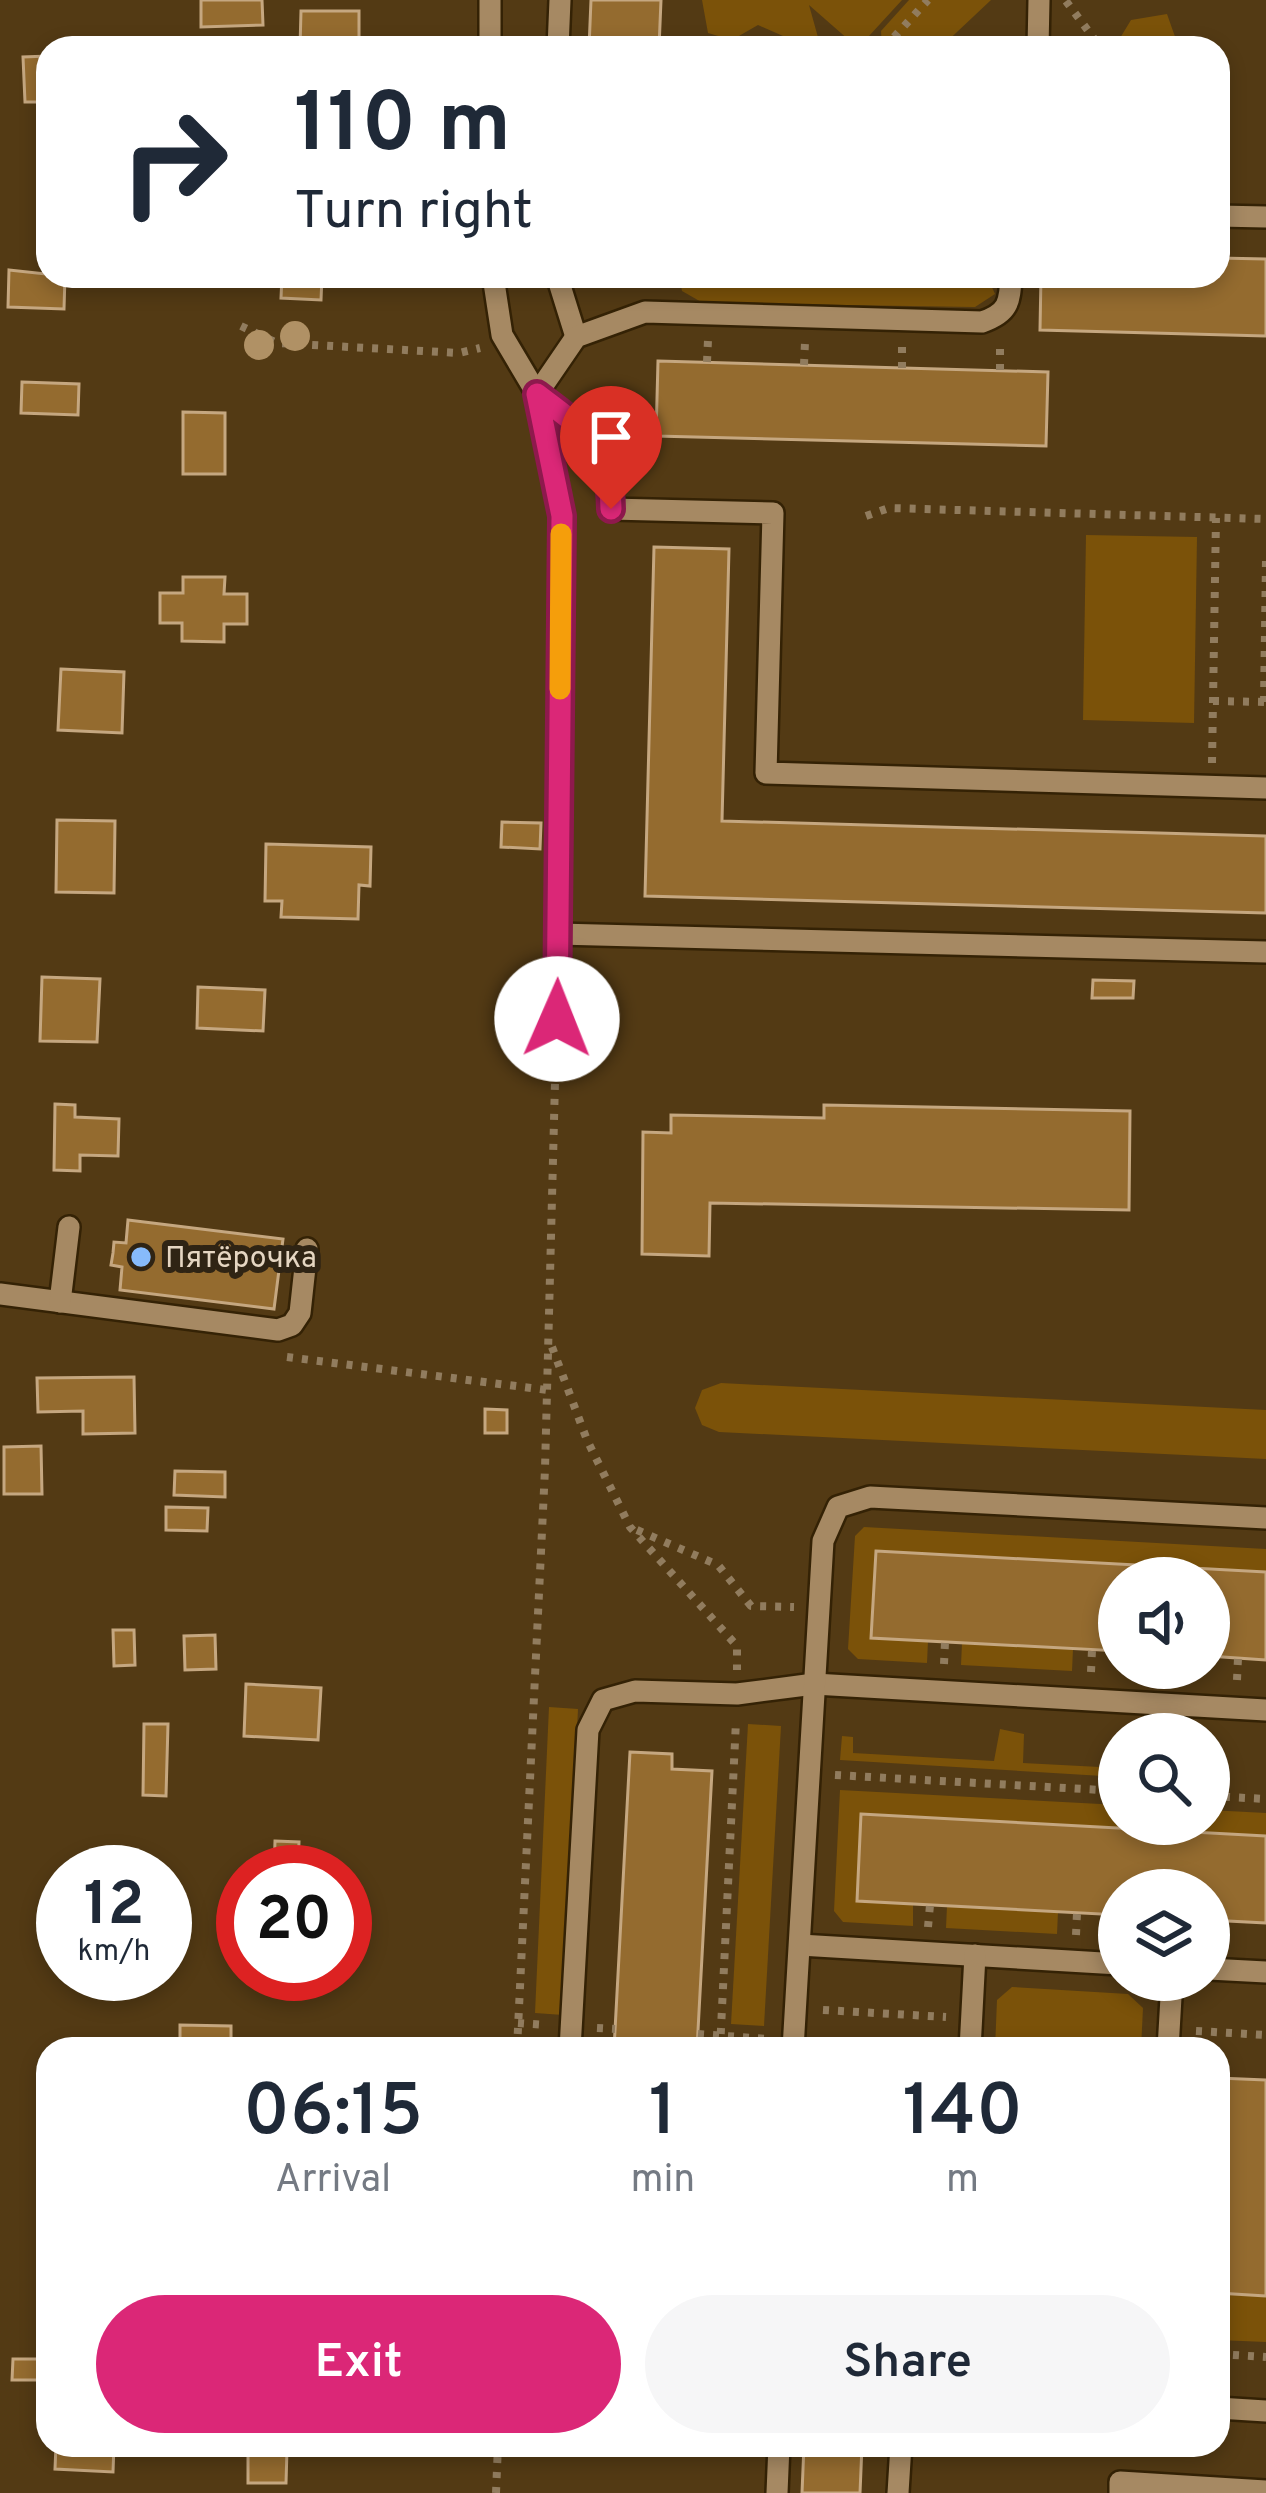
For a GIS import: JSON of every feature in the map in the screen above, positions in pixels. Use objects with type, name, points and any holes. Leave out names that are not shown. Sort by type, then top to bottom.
[{"type":"street","points":[[490,0],[490,36]]},
{"type":"street","points":[[558,36],[560,0]]},
{"type":"street","points":[[1038,36],[1039,0]]},
{"type":"street","points":[[1230,216],[1266,217]]},
{"type":"street","points":[[495,288],[502,335],[537,394],[562,516],[557,1019]]},
{"type":"street","points":[[561,288],[576,337]]},
{"type":"street","points":[[537,394],[576,337],[646,313],[982,322],[1001,316],[1010,303],[1011,288]]},
{"type":"street","points":[[537,394],[593,437],[610,470],[611,509],[773,513],[766,773],[1266,788]]},
{"type":"street","points":[[558,934],[1266,952]]},
{"type":"street","points":[[60,1302],[69,1227]]},
{"type":"street","points":[[0,1294],[278,1330],[292,1325],[300,1313],[308,1249]]},
{"type":"street","points":[[786,2037],[796,2008],[823,1541],[838,1508],[870,1497],[1266,1518]]},
{"type":"street","points":[[571,2037],[588,1730],[603,1700],[635,1690],[737,1694],[814,1684],[1266,1710]]},
{"type":"street","points":[[800,1945],[1098,1963]]},
{"type":"street","points":[[970,2037],[975,1955]]},
{"type":"street","points":[[1230,1970],[1266,1972]]},
{"type":"street","points":[[1168,2037],[1171,2001]]},
{"type":"street","points":[[1230,2409],[1266,2411]]},
{"type":"street","points":[[777,2493],[778,2457]]},
{"type":"street","points":[[898,2493],[900,2457]]},
{"type":"street","points":[[1120,2493],[1120,2482],[1266,2491]]},
{"type":"path","points":[[895,36],[928,0]]},
{"type":"path","points":[[1066,0],[1092,36]]},
{"type":"path","points":[[241,326],[277,343],[459,353],[502,335]]},
{"type":"path","points":[[866,516],[889,508],[1266,519]]},
{"type":"path","points":[[1212,787],[1216,518]]},
{"type":"path","points":[[1214,701],[1265,702],[1266,560]]},
{"type":"path","points":[[518,2037],[550,1340],[557,1019]]},
{"type":"path","points":[[550,1340],[587,1440],[630,1527],[737,1646],[721,2036]]},
{"type":"path","points":[[630,1527],[718,1565],[751,1606],[819,1608]]},
{"type":"path","points":[[809,1773],[1098,1790]]},
{"type":"path","points":[[1230,1797],[1266,1799]]},
{"type":"path","points":[[590,2037],[591,2008]]},
{"type":"path","points":[[796,2008],[971,2018]]},
{"type":"path","points":[[698,2034],[729,2037]]},
{"type":"path","points":[[1217,2037],[1266,2035]]},
{"type":"path","points":[[1230,2355],[1266,2357]]},
{"type":"path","points":[[496,2493],[498,2457]]},
{"type":"shaded area","points":[[702,0],[902,0],[869,36],[844,36],[809,5],[818,36],[783,36],[758,25],[739,36],[708,33]]},
{"type":"shaded area","points":[[909,0],[991,0],[953,36],[881,36]]},
{"type":"shaded area","points":[[1167,14],[1175,36],[1121,36],[1131,20]]},
{"type":"shaded area","points":[[992,288],[995,294],[975,307],[703,303],[682,291]]},
{"type":"shaded area","points":[[1086,535],[1197,537],[1194,723],[1083,720]]},
{"type":"shaded area","points":[[721,1383],[1266,1410],[1266,1459],[719,1432],[702,1425],[695,1408],[702,1390]]},
{"type":"shaded area","points":[[864,1527],[1266,1549],[1266,1572],[1230,1570],[1230,1557],[1098,1557],[1098,1563],[876,1551],[871,1637],[928,1641],[927,1663],[858,1659],[848,1649],[855,1536]]},
{"type":"shaded area","points":[[962,1643],[1073,1649],[1072,1671],[961,1665]]},
{"type":"shaded area","points":[[549,1707],[578,1709],[563,2015],[535,2013]]},
{"type":"shaded area","points":[[748,1724],[781,1726],[764,2026],[731,2024]]},
{"type":"shaded area","points":[[1000,1729],[1024,1734],[1023,1763],[1098,1767],[1098,1776],[840,1760],[842,1736],[853,1737],[853,1753],[994,1761]]},
{"type":"shaded area","points":[[840,1790],[1098,1804],[1098,1827],[862,1814],[913,1904],[913,1926],[843,1922],[834,1911]]},
{"type":"shaded area","points":[[1230,1811],[1266,1813],[1266,1836],[1230,1834]]},
{"type":"shaded area","points":[[947,1906],[1058,1912],[1057,1934],[946,1928]]},
{"type":"shaded area","points":[[1012,1987],[1098,1992],[1098,2001],[1136,2001],[1143,2008],[1142,2037],[995,2037],[997,2000]]},
{"type":"shaded area","points":[[1230,2294],[1266,2296],[1266,2342],[1230,2340]]},
{"type":"building","points":[[201,0],[262,0],[263,25],[201,27]]},
{"type":"building","points":[[591,0],[661,0],[660,36],[590,36]]},
{"type":"building","points":[[301,11],[359,11],[359,36],[300,36]]},
{"type":"building","points":[[36,56],[36,102],[25,102],[23,57]]},
{"type":"building","points":[[1230,258],[1266,259],[1266,336],[1040,330],[1041,288],[1230,288]]},
{"type":"building","points":[[9,270],[36,273],[36,288],[65,288],[64,309],[8,307]]},
{"type":"building","points":[[281,288],[322,288],[321,300],[281,298]]},
{"type":"building","points":[[658,361],[1048,372],[1046,446],[656,436]]},
{"type":"building","points":[[22,382],[79,384],[78,415],[21,413]]},
{"type":"building","points":[[183,412],[225,413],[225,474],[183,474]]},
{"type":"building","points":[[654,547],[729,549],[722,821],[1266,836],[1266,913],[645,896]]},
{"type":"building","points":[[183,577],[225,577],[224,594],[247,594],[247,624],[224,624],[224,642],[182,641],[182,623],[160,623],[160,593],[183,593]]},
{"type":"building","points":[[61,669],[124,672],[122,733],[58,730]]},
{"type":"building","points":[[57,820],[115,821],[114,893],[56,892]]},
{"type":"building","points":[[502,822],[541,823],[540,849],[501,847]]},
{"type":"building","points":[[266,844],[371,847],[370,886],[359,885],[358,919],[281,917],[282,901],[265,901]]},
{"type":"building","points":[[42,977],[100,979],[97,1042],[40,1041]]},
{"type":"building","points":[[1093,980],[1134,981],[1133,998],[1092,998]]},
{"type":"building","points":[[198,987],[265,990],[263,1031],[197,1028]]},
{"type":"building","points":[[55,1104],[75,1105],[75,1117],[119,1119],[118,1156],[80,1155],[80,1171],[54,1170]]},
{"type":"building","points":[[824,1105],[1130,1111],[1129,1210],[710,1203],[709,1256],[642,1254],[643,1132],[671,1133],[671,1115],[824,1118]]},
{"type":"building","points":[[128,1220],[283,1239],[274,1309],[120,1290],[122,1267],[111,1265],[114,1242],[126,1243]]},
{"type":"building","points":[[134,1377],[135,1433],[83,1434],[83,1411],[38,1412],[37,1378]]},
{"type":"building","points":[[485,1409],[507,1410],[507,1433],[485,1433]]},
{"type":"building","points":[[41,1446],[42,1494],[4,1494],[4,1447]]},
{"type":"building","points":[[175,1471],[225,1472],[225,1497],[174,1495]]},
{"type":"building","points":[[166,1507],[208,1508],[207,1531],[166,1530]]},
{"type":"building","points":[[876,1551],[1098,1563],[1098,1650],[871,1638]]},
{"type":"building","points":[[1230,1570],[1266,1572],[1266,1660],[1230,1657]]},
{"type":"building","points":[[113,1630],[134,1630],[135,1665],[114,1666]]},
{"type":"building","points":[[215,1635],[216,1669],[185,1670],[184,1636]]},
{"type":"building","points":[[246,1684],[321,1688],[318,1740],[244,1736]]},
{"type":"building","points":[[144,1724],[168,1724],[166,1796],[143,1795]]},
{"type":"building","points":[[630,1752],[672,1754],[672,1769],[712,1771],[698,2037],[615,2037]]},
{"type":"building","points":[[861,1814],[1098,1827],[1098,1845],[1230,1845],[1230,1834],[1266,1836],[1266,1923],[1230,1921],[1230,1869],[1098,1869],[1098,1914],[857,1901]]},
{"type":"building","points":[[180,2025],[231,2026],[231,2037],[180,2037]]},
{"type":"building","points":[[1230,2078],[1266,2080],[1266,2296],[1230,2294]]},
{"type":"building","points":[[13,2359],[36,2359],[36,2380],[12,2380]]},
{"type":"building","points":[[56,2457],[114,2457],[113,2472],[55,2469]]},
{"type":"building","points":[[248,2457],[287,2457],[286,2483],[248,2483]]},
{"type":"building","points":[[804,2457],[862,2457],[860,2493],[802,2493]]},
{"type":"slow traffic","points":[[560,689],[561,534]]},
{"type":"place","name":"Пятёрочка","points":[[141,1257]]},
{"type":"route","points":[[557,1019],[562,516],[537,394],[593,437],[610,470],[611,509]]}]
